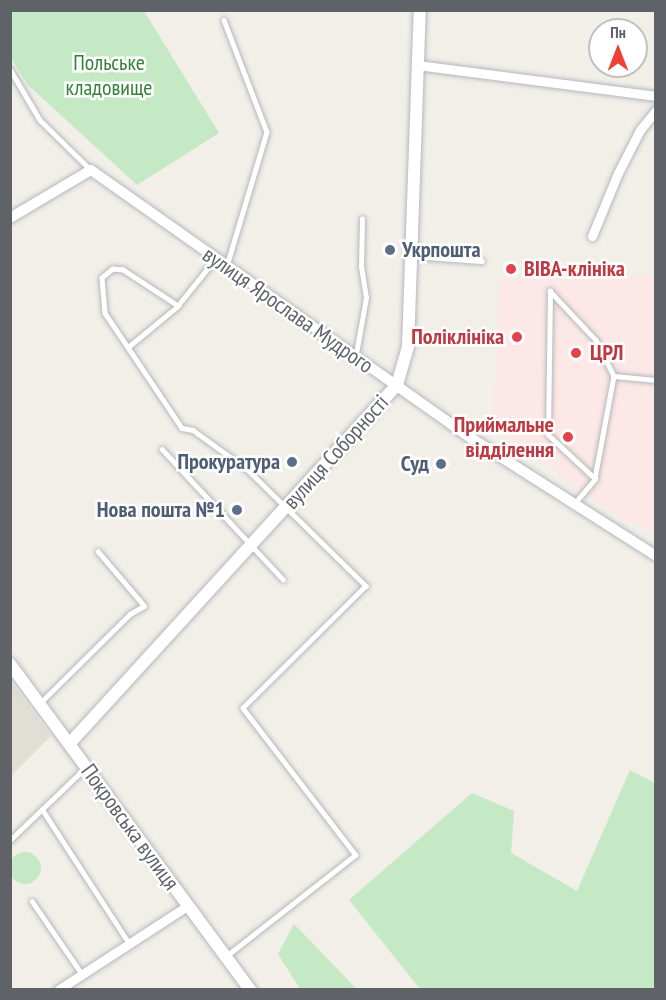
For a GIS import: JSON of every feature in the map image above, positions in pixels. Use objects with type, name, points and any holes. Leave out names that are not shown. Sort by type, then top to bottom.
[{"type":"main road","name":"вулиця Соборності","points":[[70,743],[397,385],[408,347],[420,10]]},
{"type":"main road","name":"Покровська вулиця","points":[[10,664],[250,990]]},
{"type":"street","points":[[418,64],[656,96]]},
{"type":"street","points":[[592,236],[618,173],[656,110]]},
{"type":"street","points":[[10,218],[91,170]]},
{"type":"street","name":"вулиця Ярослава Мудрого","points":[[91,170],[355,357],[574,504],[656,556]]},
{"type":"street","points":[[58,990],[187,906]]},
{"type":"lane","points":[[224,20],[267,132],[227,268]]},
{"type":"lane","points":[[10,69],[40,120],[91,170]]},
{"type":"lane","points":[[355,357],[366,298],[361,267],[362,219]]},
{"type":"lane","points":[[412,256],[482,261]]},
{"type":"lane","points":[[128,347],[178,306],[216,260]]},
{"type":"lane","points":[[178,306],[123,270],[107,272],[101,285],[105,313],[182,428],[193,430],[247,469],[366,586],[243,708],[356,855],[309,896],[225,958]]},
{"type":"lane","points":[[574,504],[595,479],[614,376],[596,340],[550,291],[548,435],[595,479]]},
{"type":"lane","points":[[614,376],[656,380]]},
{"type":"lane","points":[[162,449],[283,579]]},
{"type":"lane","points":[[40,703],[130,614],[144,606],[98,552]]},
{"type":"lane","points":[[10,840],[86,766]]},
{"type":"lane","points":[[42,809],[129,943]]},
{"type":"lane","points":[[32,901],[82,974]]},
{"type":"shaded area","name":"ЦРЛ","points":[[655,276],[655,531],[626,521],[492,428],[501,278]]},
{"type":"shaded area","points":[[10,680],[51,736],[11,776],[10,776]]},
{"type":"green space","name":"Польське кладовище","points":[[10,11],[144,11],[219,133],[137,185],[28,85],[11,58]]},
{"type":"green space","points":[[630,770],[655,783],[655,989],[420,989],[349,900],[472,793],[514,811],[511,853],[577,891]]},
{"type":"green space","points":[[25,852],[36,857],[41,868],[36,879],[25,884],[14,879],[9,868],[14,857]]},
{"type":"green space","points":[[294,924],[356,989],[300,989],[278,954]]},
{"type":"place","name":"Укрпошта","points":[[390,250]]},
{"type":"place","name":"ВІВА-клініка","points":[[511,269]]},
{"type":"place","name":"Поліклініка","points":[[517,337]]},
{"type":"place","name":"ЦРЛ","points":[[576,353]]},
{"type":"place","name":"Приймальне відділення","points":[[568,437]]},
{"type":"place","name":"Прокуратура","points":[[292,462]]},
{"type":"place","name":"Суд","points":[[441,464]]},
{"type":"place","name":"Нова пошта №1","points":[[237,510]]}]
